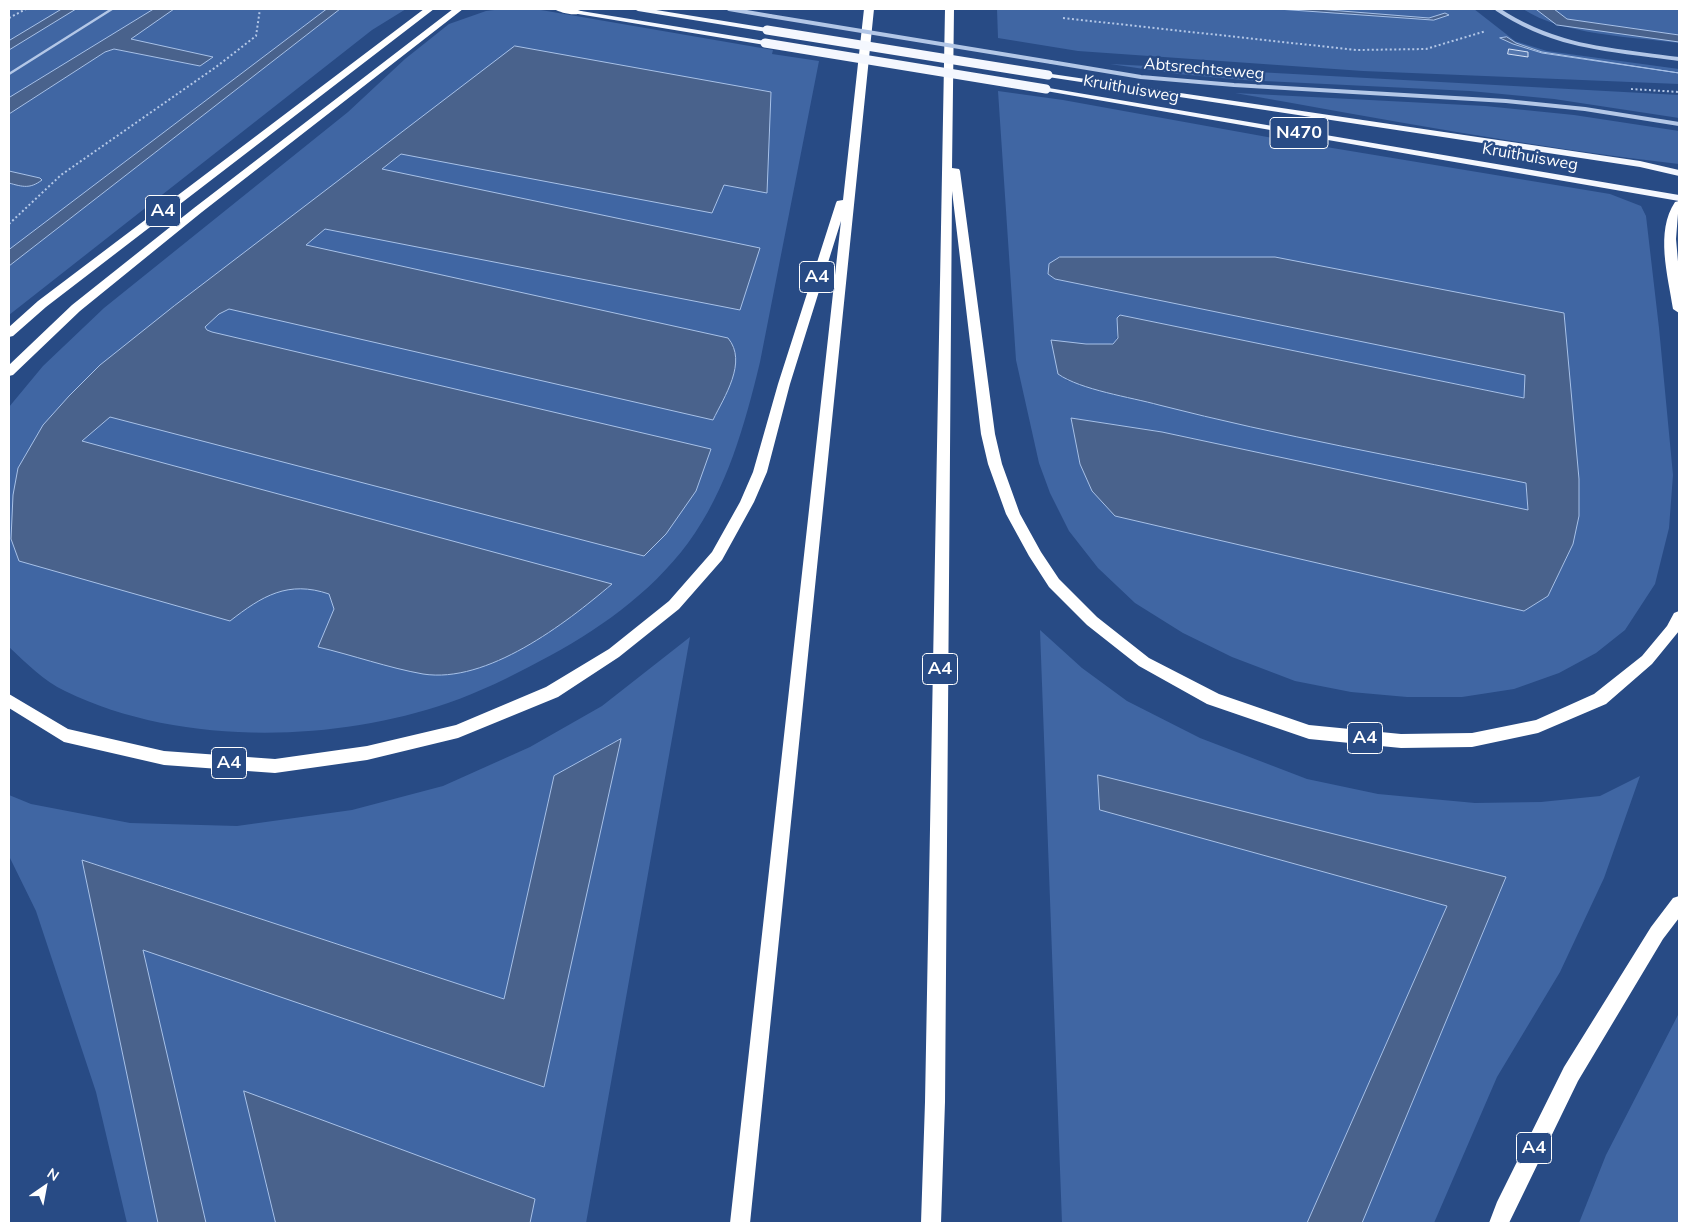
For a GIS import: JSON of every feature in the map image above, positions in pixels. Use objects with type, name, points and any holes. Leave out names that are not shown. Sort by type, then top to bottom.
[{"type":"highway","name":"A4","points":[[9,333],[42,304],[429,9]]},
{"type":"highway","name":"A4","points":[[9,372],[76,308],[221,192],[458,9]]},
{"type":"highway","points":[[559,9],[578,12]]},
{"type":"highway","name":"A4","points":[[740,1223],[869,9]]},
{"type":"highway","name":"A4","points":[[931,1223],[935,1102],[949,9]]},
{"type":"highway","name":"A4","points":[[948,115],[988,434],[995,464],[1013,514],[1054,582],[1092,621],[1144,662],[1213,699],[1309,732],[1400,742],[1472,740],[1538,726],[1600,699],[1647,660],[1672,630],[1679,617]]},
{"type":"highway","name":"A4","points":[[9,700],[64,735],[164,758],[275,766],[367,753],[458,731],[552,692],[575,678],[614,653],[674,605],[717,556],[747,502],[760,472],[784,384],[851,170]]},
{"type":"highway","points":[[1679,204],[1672,215],[1671,250],[1679,309]]},
{"type":"highway","name":"A4","points":[[1499,1223],[1504,1209],[1571,1074],[1657,932],[1679,904]]},
{"type":"main road","name":"Kruithuisweg","points":[[638,9],[1048,75],[1640,164],[1679,173]]},
{"type":"main road","name":"Kruithuisweg","points":[[578,12],[1679,198]]},
{"type":"street","name":"Abtsrechtseweg","points":[[730,9],[1141,77],[1234,85],[1506,101],[1585,109],[1679,124]]},
{"type":"street","points":[[1497,9],[1524,26],[1545,36],[1581,45],[1679,59]]},
{"type":"lane","points":[[9,74],[112,9]]},
{"type":"path","points":[[9,18],[26,9]]},
{"type":"path","points":[[9,224],[60,175],[216,67],[256,36],[260,9]]},
{"type":"path","points":[[1063,18],[1356,50],[1426,49],[1488,30],[1524,26]]},
{"type":"shaded area","points":[[9,9],[154,9],[9,98]]},
{"type":"shaded area","points":[[62,9],[76,9],[9,50],[9,41]]},
{"type":"shaded area","points":[[154,9],[174,9],[131,39],[213,57],[200,66],[114,49],[105,52],[9,114],[9,98]]},
{"type":"shaded area","points":[[174,9],[327,9],[9,250],[9,183],[27,187],[40,178],[9,171],[9,114],[105,52],[114,49],[200,66],[130,38]]},
{"type":"shaded area","points":[[327,9],[340,9],[9,266],[9,250]]},
{"type":"shaded area","points":[[340,9],[406,9],[372,30],[9,315],[9,266]]},
{"type":"shaded area","points":[[502,9],[541,10],[773,50],[772,54],[819,61],[760,362],[733,456],[714,501],[702,523],[673,562],[657,579],[621,610],[581,638],[529,667],[483,689],[448,703],[403,716],[355,726],[305,731],[255,733],[205,730],[156,722],[109,709],[65,691],[50,682],[9,647],[9,407],[43,366],[104,308],[348,112],[405,59],[449,24],[486,11]]},
{"type":"shaded area","points":[[997,9],[1474,9],[1515,41],[1547,51],[1679,69],[1679,84],[1363,71],[1078,51],[998,38]]},
{"type":"shaded area","points":[[1278,9],[1317,9],[1429,18],[1445,13],[1449,15],[1434,20]]},
{"type":"shaded area","points":[[1523,9],[1679,9],[1679,43],[1577,30],[1539,18]]},
{"type":"shaded area","points":[[1536,9],[1554,9],[1567,19],[1679,35],[1679,42],[1557,25]]},
{"type":"shaded area","points":[[1507,37],[1516,43],[1542,52],[1679,73],[1542,53],[1500,38]]},
{"type":"shaded area","points":[[515,46],[771,92],[767,193],[724,185],[712,213],[401,154],[382,169],[760,248],[740,310],[325,229],[306,245],[728,338],[734,347],[735,368],[728,390],[713,420],[229,309],[219,314],[205,327],[212,332],[711,449],[696,491],[666,534],[644,556],[110,417],[82,441],[612,584],[572,616],[524,648],[473,670],[448,675],[423,674],[318,647],[334,609],[329,594],[314,590],[288,590],[276,593],[253,604],[230,621],[19,561],[11,539],[13,495],[18,468],[43,425],[69,396],[100,365],[174,306]]},
{"type":"shaded area","points":[[1110,64],[1679,95],[1679,118],[1554,99],[1470,91],[1243,80],[1178,74]]},
{"type":"shaded area","points":[[998,91],[1063,100],[1284,140],[1610,194],[1641,206],[1646,216],[1659,328],[1673,475],[1669,528],[1655,584],[1625,630],[1596,653],[1559,673],[1514,689],[1462,697],[1407,697],[1351,692],[1295,681],[1232,657],[1183,633],[1135,603],[1098,568],[1069,531],[1050,493],[1039,463],[1016,360]],"holes":[[[1055,279],[1564,313],[1573,544],[1548,596],[1524,611],[1115,516],[1080,464],[1071,418],[1162,432],[1528,511],[1526,483],[1211,418],[1066,380],[1086,344],[1107,345],[1116,342],[1120,315],[1525,398],[1525,375]]]},
{"type":"shaded area","points":[[1235,93],[1485,106],[1574,115],[1679,131],[1679,164],[1512,141]]},
{"type":"shaded area","points":[[9,171],[42,180],[30,186],[9,183]]},
{"type":"shaded area","points":[[1060,257],[1275,257],[1564,313],[1579,479],[1579,516],[1573,544],[1548,596],[1524,611],[1115,516],[1092,491],[1080,464],[1071,418],[1162,432],[1528,510],[1526,483],[1296,437],[1205,416],[1092,389],[1058,374],[1051,340],[1086,344],[1113,344],[1118,338],[1117,318],[1120,315],[1524,398],[1525,375],[1055,279],[1048,274],[1049,264]]},
{"type":"shaded area","points":[[1040,630],[1082,668],[1127,701],[1200,738],[1307,779],[1378,794],[1475,803],[1541,802],[1600,796],[1640,776],[1604,878],[1560,972],[1497,1077],[1434,1223],[1362,1223],[1506,877],[1098,775],[1100,810],[1447,906],[1307,1223],[1062,1223]]},
{"type":"shaded area","points":[[690,637],[586,1223],[530,1223],[535,1199],[245,1092],[276,1223],[206,1223],[142,949],[544,1087],[620,739],[554,776],[504,999],[83,860],[158,1223],[127,1223],[96,1092],[36,911],[9,856],[9,795],[31,804],[130,823],[237,826],[352,810],[443,786],[530,747],[602,706]]},
{"type":"shaded area","points":[[621,739],[544,1087],[143,950],[206,1223],[158,1223],[82,860],[504,999],[554,776]]},
{"type":"shaded area","points":[[1098,775],[1506,877],[1362,1223],[1307,1223],[1447,906],[1100,810]]},
{"type":"shaded area","points":[[1679,1013],[1679,1223],[1579,1223],[1606,1155]]},
{"type":"shaded area","points":[[244,1091],[535,1199],[530,1223],[276,1223]]},
{"type":"building","points":[[1509,49],[1528,52],[1528,57],[1508,54]]}]
